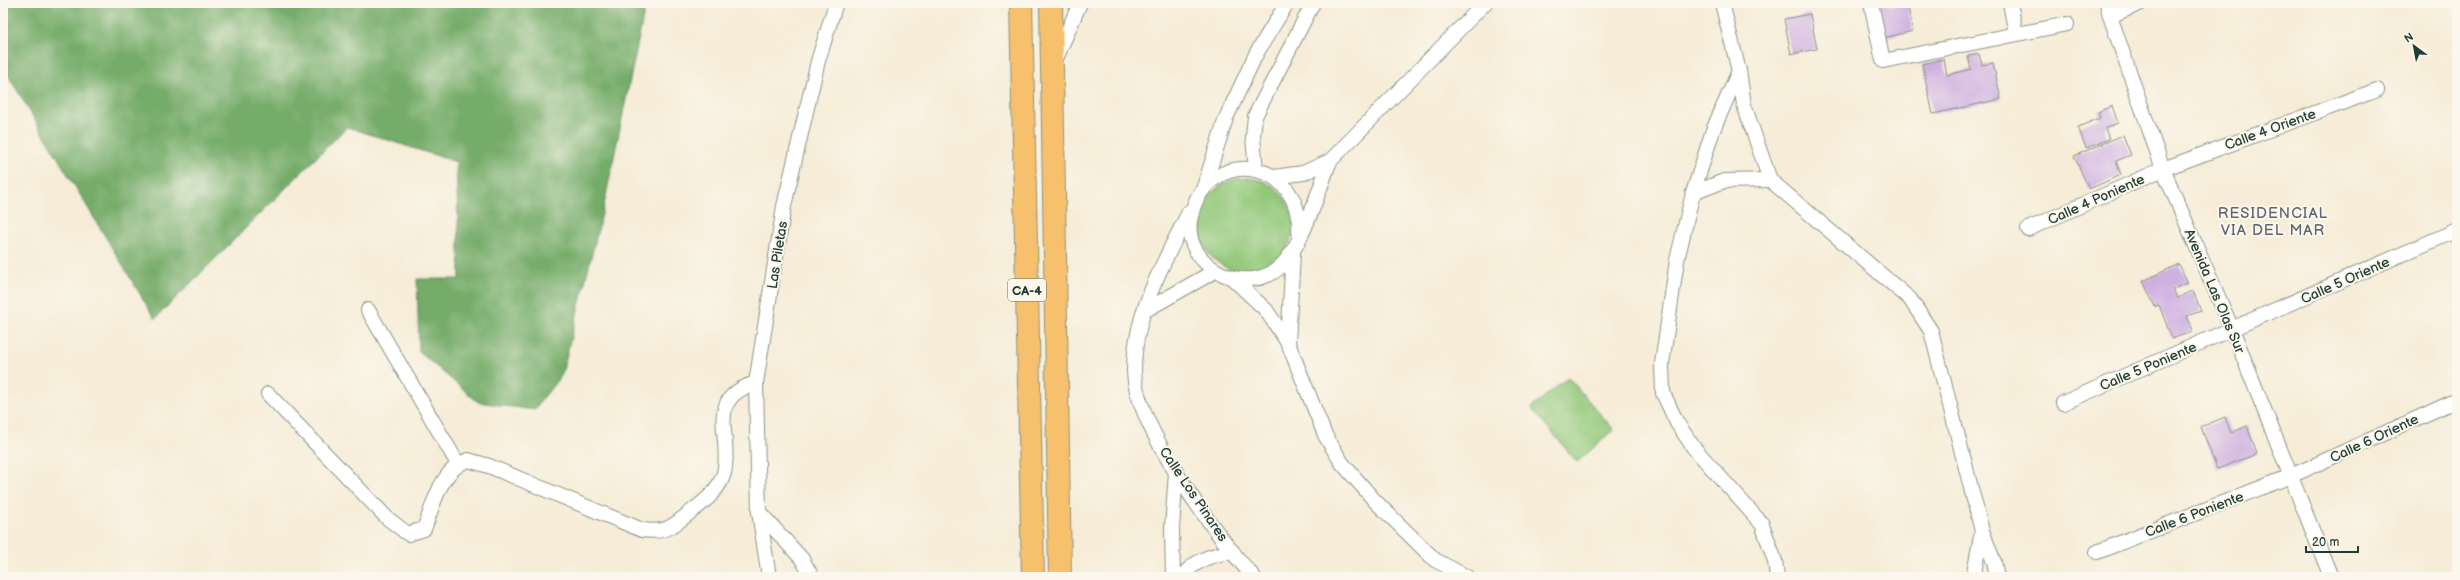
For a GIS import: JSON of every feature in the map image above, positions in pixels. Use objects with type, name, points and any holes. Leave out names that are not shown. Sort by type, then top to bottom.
[{"type":"highway","name":"CA-4","points":[[1021,3],[1033,577]]},
{"type":"highway","name":"CA-4","points":[[1051,3],[1060,577]]},
{"type":"street","name":"Las Piletas","points":[[769,577],[759,512],[756,384],[784,206],[818,61],[836,3]]},
{"type":"street","points":[[1051,71],[1080,3]]},
{"type":"street","points":[[1287,3],[1256,54],[1226,118],[1204,187],[1194,204],[1189,222],[1192,242],[1201,258],[1215,271],[1233,279],[1266,310],[1288,343],[1325,435],[1342,463],[1375,501],[1435,560],[1467,577]]},
{"type":"street","points":[[1256,170],[1253,137],[1255,116],[1313,3]]},
{"type":"street","points":[[1274,177],[1303,173],[1330,161],[1485,3]]},
{"type":"street","points":[[1722,3],[1739,71],[1744,105],[1770,180],[1910,299],[1931,331],[1982,531],[1994,562],[1997,577]]},
{"type":"street","points":[[1872,3],[1883,60],[2067,24]]},
{"type":"street","points":[[2010,3],[2016,34]]},
{"type":"street","points":[[2109,10],[2141,3]]},
{"type":"street","name":"Avenida Las Olas Sur","points":[[2109,10],[2163,169],[2232,329],[2331,577]]},
{"type":"street","points":[[1739,71],[1713,130],[1693,193],[1676,260],[1662,364],[1663,393],[1677,423],[1694,448],[1762,524],[1775,561],[1777,577]]},
{"type":"street","name":"Calle 4 Oriente","points":[[2163,169],[2376,90]]},
{"type":"street","points":[[1288,343],[1293,253],[1330,161]]},
{"type":"street","points":[[1204,187],[1219,175],[1237,169],[1256,170],[1274,177],[1287,188],[1296,203],[1300,220],[1299,237]]},
{"type":"street","name":"Calle 4 Poniente","points":[[2028,229],[2163,169]]},
{"type":"street","points":[[1693,193],[1724,181],[1770,180]]},
{"type":"street","name":"Calle Los Pinares","points":[[1194,204],[1159,270],[1144,311],[1135,351],[1134,372],[1139,398],[1166,458],[1233,552],[1254,577]]},
{"type":"street","name":"Calle 5 Oriente","points":[[2232,329],[2457,230]]},
{"type":"street","points":[[1233,279],[1250,280],[1267,275],[1281,266],[1293,253]]},
{"type":"street","points":[[1144,311],[1215,271]]},
{"type":"street","points":[[368,310],[458,464]]},
{"type":"street","name":"Calle 5 Poniente","points":[[2063,403],[2232,329]]},
{"type":"street","points":[[268,394],[387,518],[408,534],[424,529],[443,480],[451,469],[468,460],[489,466],[642,530],[659,532],[677,523],[710,497],[724,473],[722,426],[725,406],[732,394],[743,387],[756,384]]},
{"type":"street","name":"Calle 6 Oriente","points":[[2291,476],[2457,400]]},
{"type":"street","points":[[1173,577],[1172,528],[1176,472]]},
{"type":"street","name":"Calle 6 Poniente","points":[[2097,552],[2291,476]]},
{"type":"street","points":[[759,512],[802,559],[812,577]]},
{"type":"street","points":[[1973,577],[1982,531]]},
{"type":"street","points":[[1182,577],[1197,563],[1214,554],[1233,552]]},
{"type":"green space","points":[[3,3],[646,3],[603,210],[562,374],[534,410],[478,402],[419,352],[417,279],[460,279],[456,162],[347,127],[155,319],[3,67]]},
{"type":"green space","points":[[1246,178],[1264,182],[1279,192],[1289,207],[1293,225],[1289,243],[1279,258],[1264,268],[1246,272],[1228,268],[1213,258],[1203,243],[1199,225],[1203,207],[1213,192],[1228,182]]},
{"type":"green space","points":[[1568,377],[1614,430],[1577,462],[1531,408]]},
{"type":"building","points":[[1875,3],[1888,3],[1889,7],[1907,3],[1913,31],[1883,38]]},
{"type":"building","points":[[1810,14],[1817,49],[1791,54],[1784,19]]},
{"type":"building","points":[[1979,54],[1982,65],[1993,63],[2001,99],[1933,114],[1922,64],[1944,59],[1947,75],[1971,69],[1968,56]]},
{"type":"building","points":[[2112,106],[2118,123],[2105,128],[2109,139],[2086,148],[2078,127],[2100,118],[2098,112]]},
{"type":"building","points":[[2123,135],[2131,155],[2116,161],[2121,175],[2089,189],[2074,156]]},
{"type":"building","points":[[2179,264],[2188,283],[2173,289],[2177,298],[2193,291],[2201,311],[2187,316],[2193,331],[2172,339],[2159,305],[2155,307],[2143,281]]},
{"type":"building","points":[[2225,417],[2231,433],[2247,426],[2257,454],[2217,469],[2201,427]]},
{"type":"district","name":"RESIDENCIAL VIA DEL MAR","points":[[2273,222]]}]
